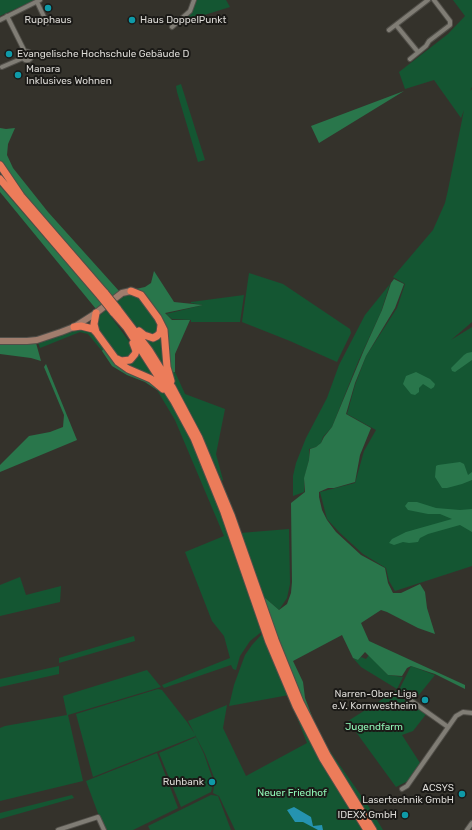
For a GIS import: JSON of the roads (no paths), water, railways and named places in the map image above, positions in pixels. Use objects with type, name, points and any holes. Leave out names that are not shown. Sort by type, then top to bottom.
[{"type":"highway","points":[[0,165],[21,196],[129,327],[172,387],[199,438],[231,515],[262,612],[296,706],[323,759],[367,830]]},
{"type":"highway","points":[[0,179],[103,295]]},
{"type":"highway","points":[[132,291],[141,295],[158,318],[164,330],[172,387]]},
{"type":"highway","points":[[96,313],[94,324],[96,332],[118,362],[128,369],[161,386],[174,401]]},
{"type":"highway","points":[[129,327],[136,328],[144,335],[153,338],[160,333],[161,324]]},
{"type":"highway","points":[[74,327],[86,327],[96,332]]},
{"type":"highway","points":[[114,357],[121,361],[125,361],[130,360],[135,354],[135,347],[128,334],[129,327]]},
{"type":"highway","points":[[129,327],[174,401],[194,438],[210,474],[262,612]]},
{"type":"highway","points":[[272,641],[313,728],[348,790],[373,830]]},
{"type":"main road","points":[[0,341],[37,340],[74,327],[96,313],[122,293],[132,291]]},
{"type":"street","points":[[172,27],[190,11],[194,0]]},
{"type":"street","points":[[389,30],[428,0]]},
{"type":"street","points":[[410,59],[426,46],[429,41],[450,25],[450,21],[434,0]]},
{"type":"street","points":[[0,20],[38,1],[47,23]]},
{"type":"street","points":[[2,67],[23,58],[27,61],[31,58],[30,53],[25,52],[7,16]]},
{"type":"street","points":[[396,25],[418,52]]},
{"type":"street","points":[[23,58],[25,52]]},
{"type":"street","points":[[403,695],[448,727]]},
{"type":"street","points":[[402,789],[407,786],[456,716],[459,713],[472,713]]},
{"type":"street","points":[[58,830],[98,817],[104,830]]},
{"type":"street","points":[[467,830],[472,822]]},
{"type":"water","points":[[294,807],[311,817],[313,826],[322,825],[323,830],[318,830],[303,822],[295,822],[287,810]]},
{"type":"place","name":"Rupphaus","points":[[48,8]]},
{"type":"place","name":"Haus DoppelPunkt","points":[[132,20]]},
{"type":"place","name":"Evangelische Hochschule Gebäude D","points":[[9,54]]},
{"type":"place","name":"Manara Inklusives Wohnen","points":[[18,75]]},
{"type":"place","name":"Narren-Ober-Liga e.V. Kornwestheim","points":[[425,700]]},
{"type":"place","name":"Ruhbank","points":[[212,782]]},
{"type":"place","name":"ACSYS Lasertechnik GmbH","points":[[462,794]]},
{"type":"place","name":"IDEXX GmbH","points":[[405,815]]},
{"type":"park label","name":"Jugendfarm","points":[[374,727]]},
{"type":"park label","name":"Neuer Friedhof","points":[[292,793]]}]
